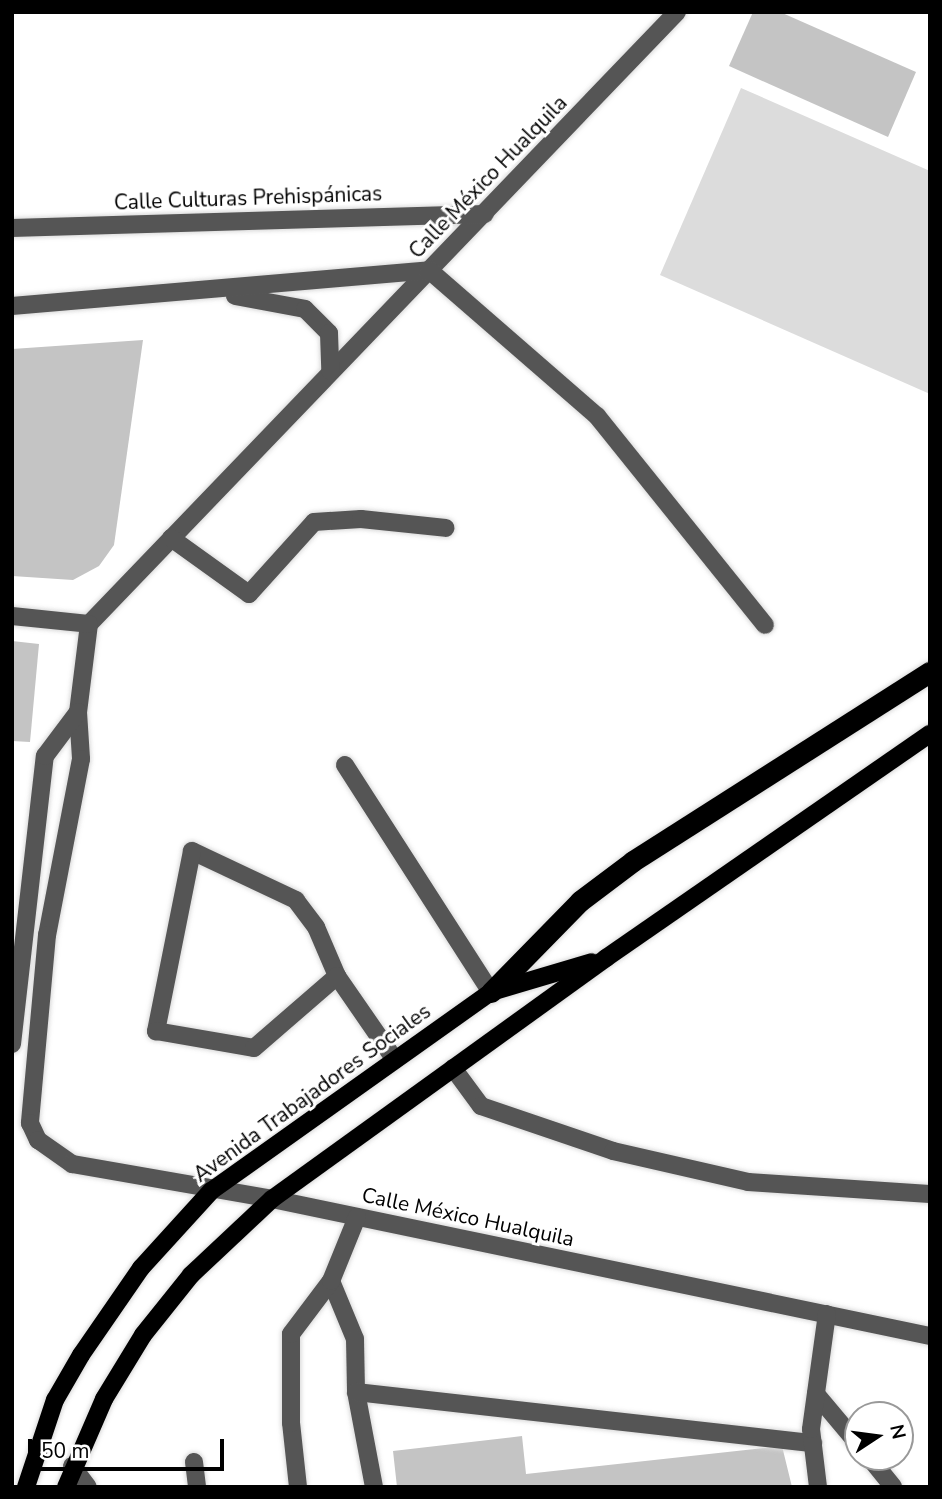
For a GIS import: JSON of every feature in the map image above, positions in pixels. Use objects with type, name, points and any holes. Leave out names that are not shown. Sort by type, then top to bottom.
[{"type":"highway","points":[[491,992],[580,901],[633,861],[930,672]]},
{"type":"main road","name":"Avenida Trabajadores Sociales","points":[[66,1487],[72,1465],[104,1399],[143,1335],[191,1275],[272,1199],[606,958],[930,734]]},
{"type":"main road","name":"Avenida Trabajadores Sociales","points":[[26,1487],[55,1400],[81,1354],[141,1268],[211,1191],[491,992],[606,958]]},
{"type":"street","name":"Calle México Hualquila","points":[[677,12],[89,624],[78,712],[81,759],[70,801],[20,1105],[38,1140],[72,1164],[211,1191],[272,1199],[930,1336]]},
{"type":"street","name":"Calle Culturas Prehispánicas","points":[[12,228],[485,214]]},
{"type":"street","points":[[12,306],[211,292],[429,270],[597,416],[765,625]]},
{"type":"street","points":[[211,292],[305,309],[330,333],[330,372]]},
{"type":"street","points":[[171,538],[249,594],[314,522],[360,519],[446,528]]},
{"type":"street","points":[[12,616],[89,624]]},
{"type":"street","name":"Calle México Hualquila","points":[[12,1044],[28,933],[45,756],[78,712]]},
{"type":"street","points":[[345,765],[491,992]]},
{"type":"street","points":[[43,798],[70,801]]},
{"type":"street","points":[[337,976],[254,1048],[156,1031],[192,851],[296,900],[316,927],[337,976],[395,1060]]},
{"type":"street","points":[[28,933],[47,935]]},
{"type":"street","points":[[453,1068],[481,1106],[612,1151],[748,1182],[930,1194]]},
{"type":"street","points":[[298,1487],[291,1423],[291,1334],[331,1281],[357,1217]]},
{"type":"street","points":[[331,1281],[355,1339],[356,1392],[374,1487]]},
{"type":"street","points":[[818,1487],[813,1443],[816,1394],[827,1314]]},
{"type":"street","points":[[356,1392],[813,1443]]},
{"type":"street","points":[[816,1394],[844,1427]]},
{"type":"street","points":[[194,1462],[197,1487]]},
{"type":"street","points":[[72,1465],[88,1487]]},
{"type":"street","points":[[880,1471],[893,1487]]},
{"type":"shaded area","points":[[741,88],[930,171],[930,394],[660,275]]},
{"type":"building","points":[[753,12],[780,12],[916,72],[888,137],[729,66]]},
{"type":"building","points":[[143,340],[114,545],[99,566],[73,580],[12,576],[12,349]]},
{"type":"building","points":[[12,641],[39,644],[30,742],[12,741]]},
{"type":"building","points":[[522,1436],[526,1474],[782,1446],[792,1487],[397,1487],[393,1451]]}]
